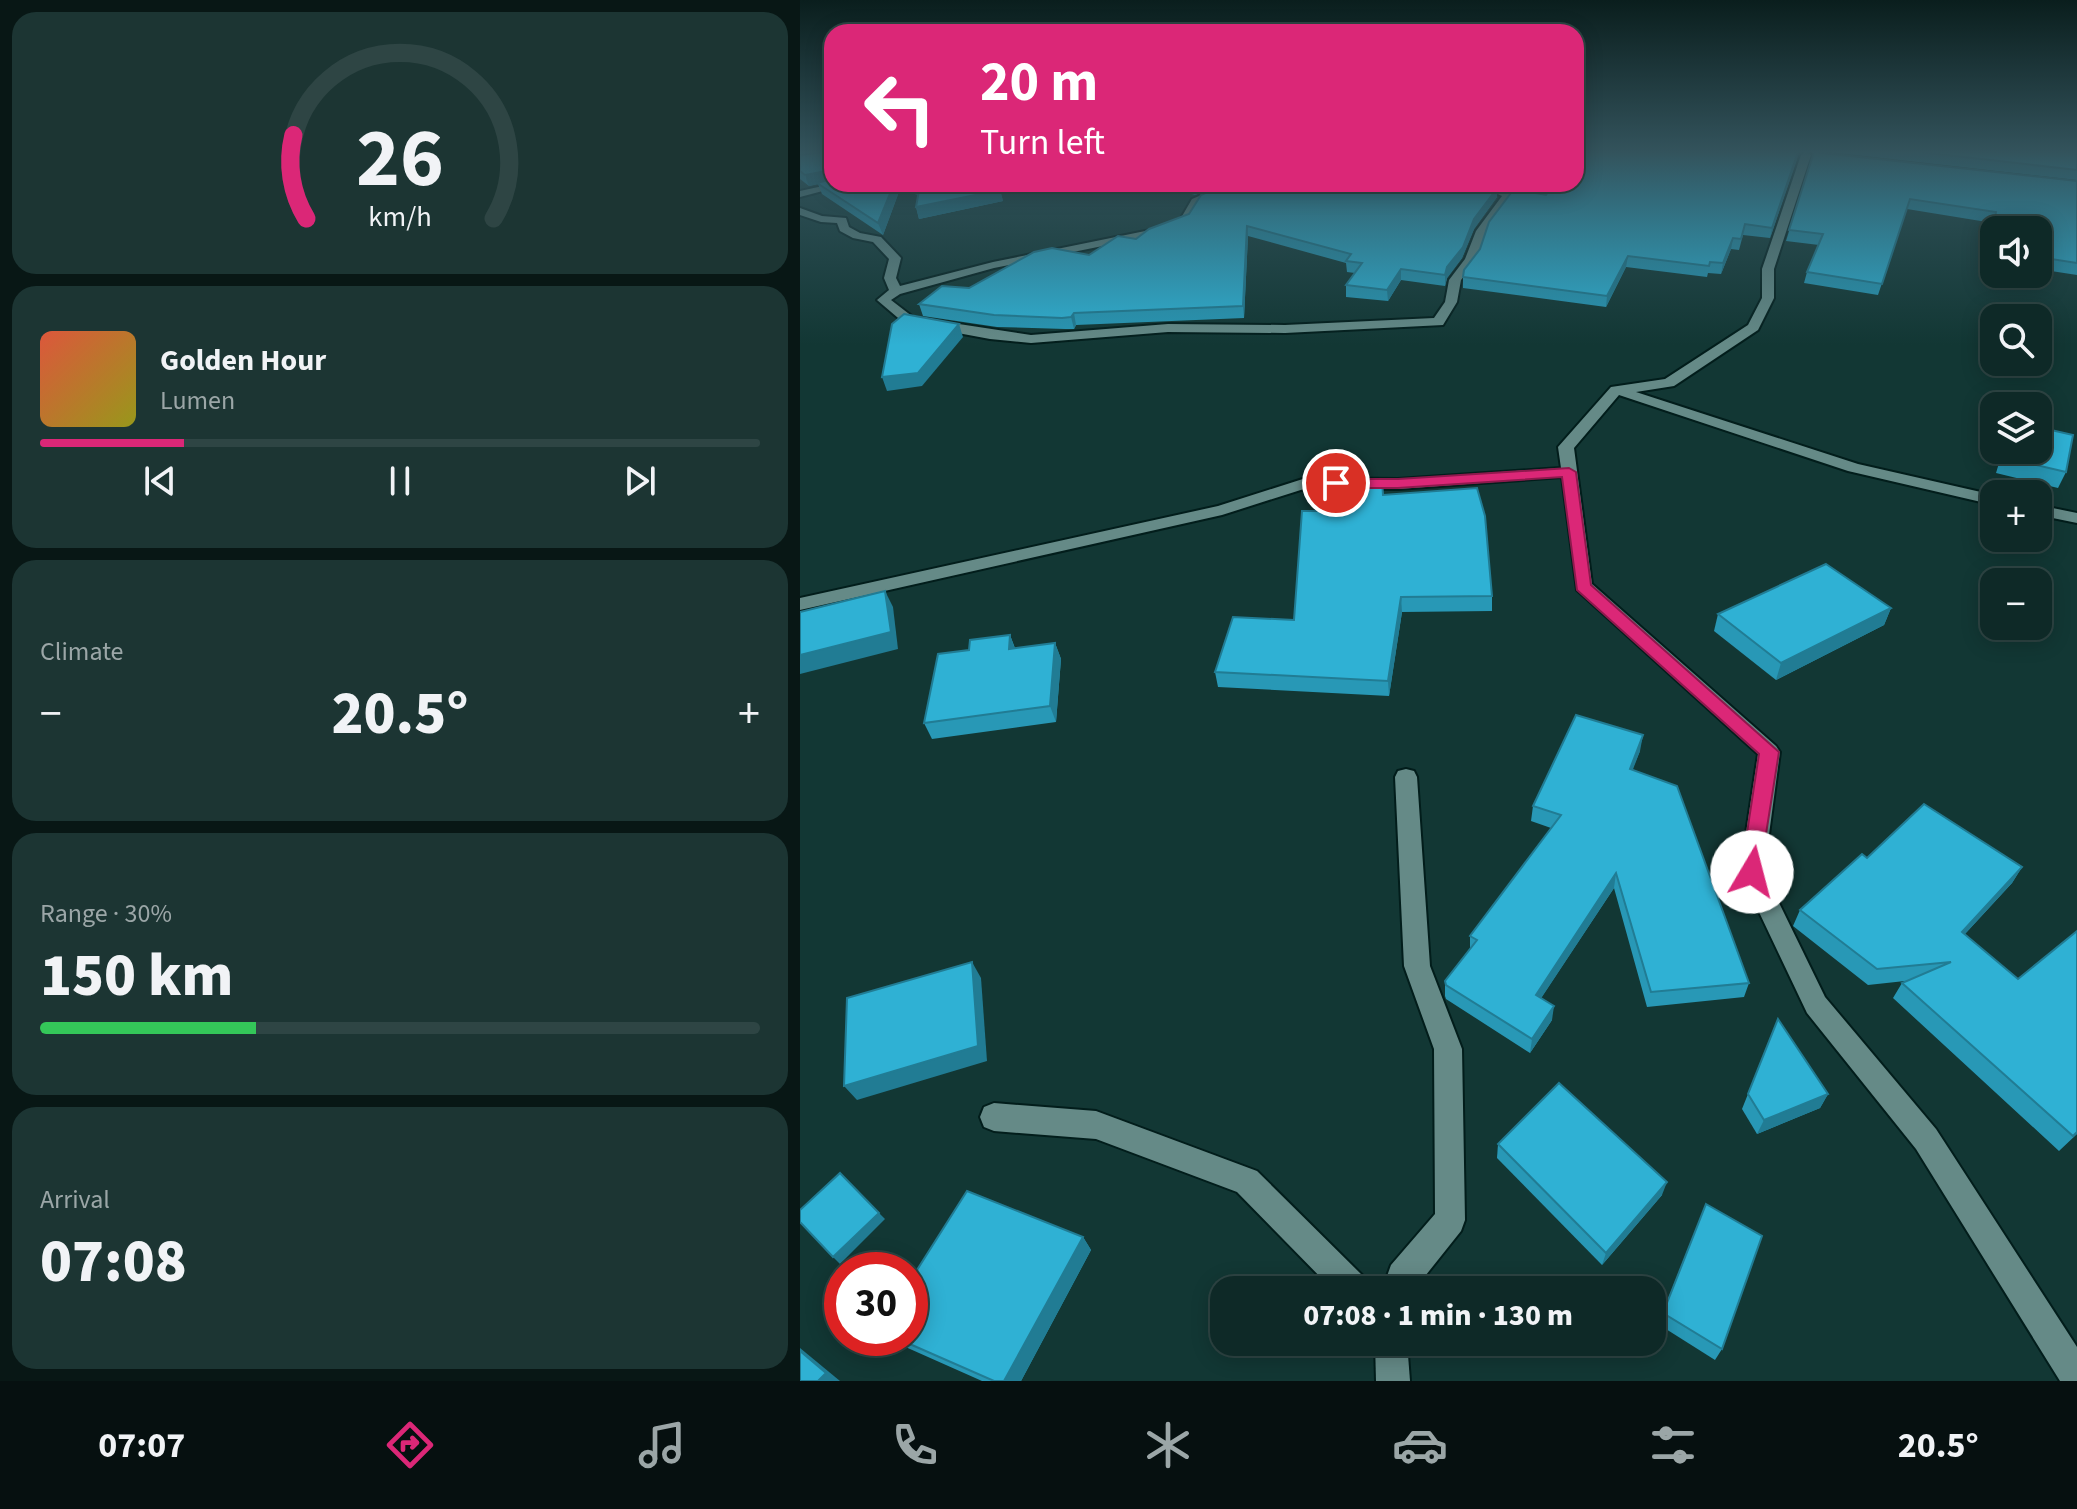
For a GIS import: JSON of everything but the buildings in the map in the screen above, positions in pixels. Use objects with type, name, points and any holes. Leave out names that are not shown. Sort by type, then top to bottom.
[{"type":"street","points":[[814,216],[842,220],[844,229],[857,236],[877,239],[895,258],[890,278],[896,291]]},
{"type":"street","points":[[1187,216],[1158,232],[993,265],[896,291],[883,300],[909,320],[1031,339],[1168,328],[1285,329],[1438,322],[1451,302],[1455,280],[1471,259],[1481,231],[1492,216]]},
{"type":"street","points":[[1785,216],[1768,269],[1768,298],[1753,327],[1669,383],[1616,390],[1566,447],[1583,586],[1769,752],[1752,872],[1816,1005],[1926,1139],[2077,1377]]},
{"type":"street","points":[[1616,390],[1854,468],[1980,497]]},
{"type":"street","points":[[800,604],[1222,510],[1306,483],[1398,484],[1569,472]]},
{"type":"street","points":[[2052,513],[2077,518]]},
{"type":"street","points":[[1402,1276],[1450,1220],[1448,1049],[1417,966],[1406,777]]},
{"type":"street","points":[[994,1117],[1096,1125],[1247,1181],[1341,1276]]},
{"type":"street","points":[[1392,1356],[1393,1381]]},
{"type":"route","points":[[1336,483],[1398,484],[1569,472],[1583,586],[1769,752],[1752,872]]}]
